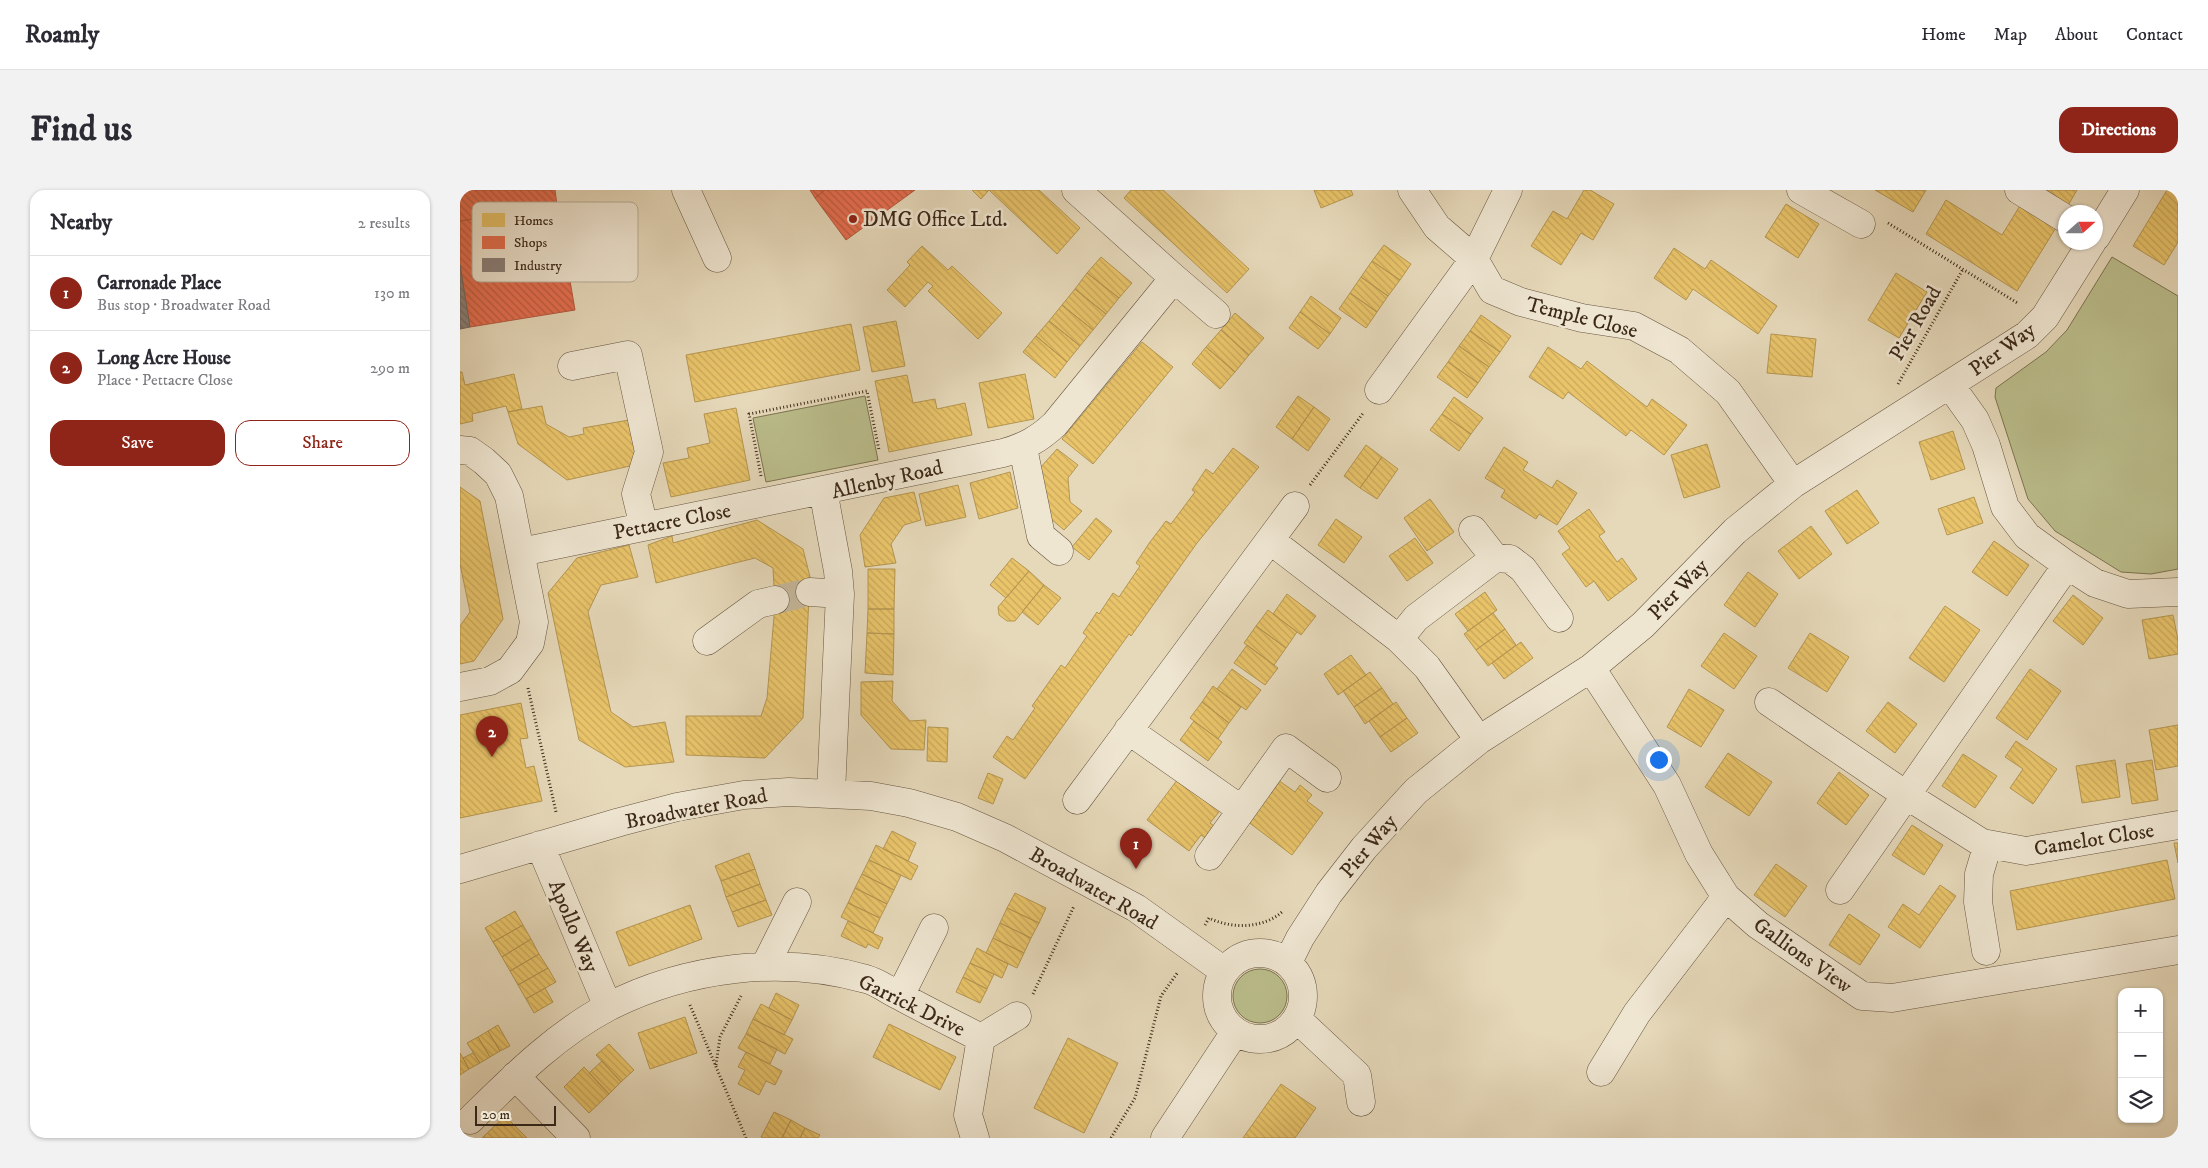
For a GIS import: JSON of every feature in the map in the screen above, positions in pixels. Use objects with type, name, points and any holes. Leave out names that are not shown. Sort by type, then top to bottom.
[{"type":"street","points":[[686,190],[718,258]]},
{"type":"street","points":[[1076,190],[1216,314]]},
{"type":"street","name":"Temple Close","points":[[1412,190],[1438,227],[1474,259],[1492,290],[1520,302],[1582,318],[1634,326],[1679,350],[1728,392],[1793,484]]},
{"type":"street","points":[[1379,390],[1474,259],[1508,190]]},
{"type":"street","points":[[1802,190],[1873,223]]},
{"type":"street","points":[[2019,190],[2058,214]]},
{"type":"street","points":[[2103,226],[2125,190]]},
{"type":"street","name":"Pier Way","points":[[1288,962],[1300,938],[1329,894],[1385,823],[1416,791],[1479,740],[1591,668],[1643,625],[1734,531],[1793,484],[2012,345],[2039,323],[2060,295],[2087,250]]},
{"type":"street","name":"Allenby Road","points":[[831,793],[840,594],[838,571],[822,490],[985,458],[1023,448],[1039,439],[1055,424],[1174,278]]},
{"type":"street","points":[[572,366],[628,355],[649,452],[636,494],[644,527]]},
{"type":"street","points":[[1950,385],[1979,428],[2005,507],[2027,536],[2067,566],[2095,583],[2128,594],[2178,592]]},
{"type":"street","points":[[1023,448],[1041,536],[1059,551]]},
{"type":"street","points":[[460,450],[470,451],[484,460],[498,474],[508,496],[534,622],[530,643],[510,670],[490,681],[460,687]]},
{"type":"street","name":"Pettacre Close","points":[[521,552],[822,490]]},
{"type":"street","points":[[1076,800],[1295,506]]},
{"type":"street","points":[[1473,530],[1495,558]]},
{"type":"street","points":[[1270,540],[1399,639],[1428,667],[1479,740]]},
{"type":"street","points":[[1399,639],[1416,618],[1495,558],[1510,559],[1523,569],[1559,618]]},
{"type":"street","points":[[1840,890],[2067,566]]},
{"type":"street","points":[[810,592],[840,594]]},
{"type":"street","points":[[707,641],[758,604],[775,600]]},
{"type":"street","name":"Gallions View","points":[[1591,668],[1667,785],[1699,854],[1726,897],[1758,925],[1862,996],[1892,998],[2178,950]]},
{"type":"street","name":"Camelot Close","points":[[1769,702],[1906,795],[1982,843],[2026,851],[2178,825]]},
{"type":"street","points":[[1128,730],[1242,810]]},
{"type":"street","points":[[1209,856],[1286,748],[1327,778]]},
{"type":"street","name":"Broadwater Road","points":[[460,869],[677,807],[744,795],[789,792],[871,796],[909,803],[957,817],[1005,838],[1136,908],[1224,971]]},
{"type":"street","points":[[1986,951],[1978,902],[1979,874],[1988,844]]},
{"type":"street","name":"Apollo Way","points":[[540,845],[608,1007]]},
{"type":"street","points":[[1601,1072],[1637,1012],[1726,897]]},
{"type":"street","points":[[765,966],[797,902]]},
{"type":"street","points":[[900,996],[934,928]]},
{"type":"street","points":[[1261,952],[1275,955],[1288,962],[1298,975],[1303,989],[1302,1005],[1297,1019],[1288,1030],[1268,1039],[1248,1038],[1235,1032],[1225,1023],[1218,1010],[1216,997],[1218,983],[1224,971],[1234,960],[1261,952]]},
{"type":"street","name":"Garrick Drive","points":[[470,1120],[545,1050],[608,1007],[678,980],[733,970],[765,966],[802,967],[868,980],[981,1038]]},
{"type":"street","name":"Garrick Drive","points":[[976,1138],[968,1115],[981,1038],[1017,1016]]},
{"type":"street","points":[[1297,1019],[1357,1075],[1361,1102]]},
{"type":"street","points":[[1165,1138],[1235,1032]]},
{"type":"street","points":[[515,1076],[576,1138]]},
{"type":"path","points":[[1873,223],[1963,269],[2024,307]]},
{"type":"path","name":"Pier Road","points":[[1894,391],[1963,269]]},
{"type":"path","points":[[1295,506],[1379,390]]},
{"type":"path","points":[[766,502],[749,414],[867,391],[885,478]]},
{"type":"path","points":[[521,657],[557,816]]},
{"type":"path","points":[[1017,1016],[1026,1007],[1074,906]]},
{"type":"path","points":[[1205,925],[1209,918],[1232,926],[1243,926],[1274,917],[1286,907]]},
{"type":"path","points":[[1111,1138],[1135,1098],[1161,996],[1178,972]]},
{"type":"path","points":[[678,980],[746,1138]]},
{"type":"path","points":[[716,1065],[720,1037],[742,995]]},
{"type":"green space","points":[[2112,257],[2178,296],[2178,569],[2151,574],[2121,572],[2055,531],[2028,499],[1995,397],[1996,388],[2046,352],[2067,330]]},
{"type":"green space","points":[[865,396],[878,460],[766,482],[753,418]]},
{"type":"green space","points":[[1255,969],[1265,969],[1275,973],[1283,981],[1287,996],[1283,1011],[1275,1019],[1265,1023],[1255,1023],[1245,1019],[1237,1011],[1233,1001],[1233,991],[1237,981],[1245,973]]},
{"type":"building: Homes","points":[[972,190],[989,190],[981,199]]},
{"type":"building: Homes","points":[[989,190],[1039,190],[1080,228],[1057,254]]},
{"type":"building: Homes","points":[[1131,190],[1163,190],[1249,269],[1227,293],[1124,198]]},
{"type":"building: Homes","points":[[1314,190],[1351,190],[1353,195],[1321,208]]},
{"type":"building: Homes","points":[[1584,190],[1590,190],[1614,204],[1593,240],[1581,233],[1561,265],[1531,246],[1553,211],[1567,219]]},
{"type":"building: Homes","points":[[1875,190],[1926,190],[1913,212]]},
{"type":"building: Homes","points":[[2036,190],[2077,190],[2068,205],[2060,205]]},
{"type":"building: Homes","points":[[2167,190],[2178,190],[2178,242],[2164,265],[2133,246]]},
{"type":"building: Homes","points":[[1946,200],[2002,235],[2021,204],[2057,226],[2017,291],[1926,234]]},
{"type":"building: Homes","points":[[1786,204],[1819,224],[1798,258],[1765,237]]},
{"type":"building: Homes","points":[[1384,245],[1411,264],[1400,280],[1372,261]]},
{"type":"building: Homes","points":[[922,246],[948,270],[952,266],[1002,313],[978,339],[928,291],[933,286],[928,282],[905,307],[887,290],[910,265],[907,262]]},
{"type":"building: Homes","points":[[1674,248],[1705,269],[1711,260],[1777,306],[1758,334],[1693,289],[1686,300],[1654,278]]},
{"type":"building: Homes","points":[[1101,257],[1132,283],[1119,298],[1087,273]]},
{"type":"building: Homes","points":[[1372,261],[1400,280],[1388,296],[1361,277]]},
{"type":"building: Homes","points":[[1087,273],[1119,298],[1106,314],[1075,289]]},
{"type":"building: Homes","points":[[1896,273],[1927,292],[1899,338],[1868,320]]},
{"type":"building: Homes","points":[[1361,277],[1388,296],[1377,312],[1350,293]]},
{"type":"building: Homes","points":[[1075,289],[1106,314],[1093,330],[1062,305]]},
{"type":"building: Homes","points":[[1350,293],[1377,312],[1366,328],[1339,309]]},
{"type":"building: Homes","points":[[1311,296],[1341,318],[1330,334],[1300,312]]},
{"type":"building: Homes","points":[[1062,305],[1093,330],[1080,346],[1049,321]]},
{"type":"building: Homes","points":[[1300,312],[1330,334],[1318,349],[1289,328]]},
{"type":"building: Homes","points":[[1235,313],[1264,338],[1249,355],[1221,330]]},
{"type":"building: Homes","points":[[1481,315],[1511,336],[1500,352],[1470,331]]},
{"type":"building: Homes","points":[[896,321],[905,366],[872,372],[863,327]]},
{"type":"building: Homes","points":[[1049,321],[1080,346],[1067,362],[1036,336]]},
{"type":"building: Homes","points":[[851,324],[860,370],[695,402],[686,355]]},
{"type":"building: Homes","points":[[1221,330],[1249,355],[1235,372],[1206,347]]},
{"type":"building: Homes","points":[[1470,331],[1500,352],[1489,367],[1459,346]]},
{"type":"building: Homes","points":[[1771,334],[1816,339],[1812,377],[1767,373]]},
{"type":"building: Homes","points":[[1036,336],[1067,362],[1055,378],[1023,352]]},
{"type":"building: Homes","points":[[1142,342],[1173,367],[1093,464],[1062,439]]},
{"type":"building: Homes","points":[[1459,346],[1489,367],[1478,383],[1448,362]]},
{"type":"building: Homes","points":[[1206,347],[1235,372],[1220,389],[1192,364]]},
{"type":"building: Homes","points":[[1548,347],[1581,369],[1587,361],[1647,407],[1652,399],[1687,425],[1664,455],[1631,430],[1626,436],[1568,392],[1563,399],[1529,377]]},
{"type":"building: Homes","points":[[1448,362],[1478,383],[1467,398],[1437,377]]},
{"type":"building: Homes","points":[[460,372],[462,372],[465,385],[514,374],[522,409],[508,412],[506,406],[472,414],[473,421],[460,424]]},
{"type":"building: Homes","points":[[1025,374],[1034,419],[988,428],[979,383]]},
{"type":"building: Homes","points":[[907,375],[913,403],[935,399],[937,409],[965,403],[972,435],[889,452],[875,381]]},
{"type":"building: Homes","points":[[1298,396],[1314,407],[1292,439],[1276,427]]},
{"type":"building: Homes","points":[[1454,397],[1483,418],[1471,434],[1442,414]]},
{"type":"building: Homes","points":[[542,406],[546,424],[569,437],[584,434],[583,428],[629,420],[639,464],[567,480],[518,444],[508,412]]},
{"type":"building: Homes","points":[[1314,407],[1330,419],[1308,451],[1292,439]]},
{"type":"building: Homes","points":[[736,408],[750,480],[671,497],[663,463],[689,458],[687,448],[710,443],[704,414]]},
{"type":"building: Homes","points":[[1442,414],[1471,434],[1459,451],[1430,430]]},
{"type":"building: Homes","points":[[1953,431],[1965,469],[1931,480],[1919,442]]},
{"type":"building: Homes","points":[[1707,444],[1720,487],[1684,498],[1671,455]]},
{"type":"building: Homes","points":[[1366,445],[1382,457],[1360,488],[1344,476]]},
{"type":"building: Homes","points":[[1504,447],[1528,462],[1523,470],[1552,488],[1557,480],[1577,493],[1557,525],[1539,514],[1536,519],[1501,497],[1505,490],[1485,478]]},
{"type":"building: Homes","points":[[1233,448],[1259,467],[1197,543],[1025,779],[993,757],[1007,736],[1013,740],[1035,708],[1032,706],[1061,665],[1065,668],[1087,636],[1083,633],[1097,612],[1099,614],[1113,593],[1119,597],[1140,566],[1136,563],[1150,542],[1166,521],[1171,524],[1195,492],[1192,490],[1206,469],[1213,474]]},
{"type":"building: Homes","points":[[1057,449],[1078,465],[1068,478],[1070,502],[1082,511],[1064,530],[1044,513],[1039,469]]},
{"type":"building: Homes","points":[[1382,457],[1398,469],[1377,499],[1360,488]]},
{"type":"building: Homes","points":[[1010,472],[1018,508],[979,519],[970,483]]},
{"type":"building: Homes","points":[[958,485],[966,517],[926,526],[919,494]]},
{"type":"building: Homes","points":[[460,487],[480,501],[503,619],[474,661],[460,664],[460,626],[470,612],[460,564]]},
{"type":"building: Homes","points":[[1857,490],[1879,523],[1847,544],[1825,511]]},
{"type":"building: Homes","points":[[914,492],[921,520],[904,525],[891,544],[896,563],[865,567],[860,535],[884,498]]},
{"type":"building: Homes","points":[[1974,497],[1983,523],[1947,535],[1938,509]]},
{"type":"building: Homes","points":[[1430,499],[1454,532],[1427,551],[1404,518]]},
{"type":"building: Homes","points":[[1589,509],[1605,532],[1599,536],[1617,562],[1622,558],[1637,579],[1608,601],[1594,581],[1586,587],[1562,554],[1570,548],[1558,531]]},
{"type":"building: Homes","points":[[1096,518],[1112,531],[1089,560],[1072,547]]},
{"type":"building: Homes","points":[[1336,519],[1362,537],[1344,563],[1318,545]]},
{"type":"building: Homes","points":[[757,520],[803,549],[810,577],[803,718],[765,758],[686,755],[686,716],[761,716],[767,698],[775,605],[773,568],[755,558],[656,583],[648,545],[672,536],[673,543]]},
{"type":"building: Homes","points":[[1811,526],[1832,554],[1799,579],[1778,551]]},
{"type":"building: Homes","points":[[1415,538],[1433,563],[1407,581],[1389,556]]},
{"type":"building: Homes","points":[[1994,541],[2029,565],[2007,596],[1972,572]]},
{"type":"building: Homes","points":[[629,545],[638,577],[601,585],[588,612],[611,712],[633,727],[665,722],[674,762],[625,767],[579,740],[548,593],[577,558]]},
{"type":"building: Homes","points":[[1012,558],[1029,571],[1006,598],[990,585]]},
{"type":"building: Homes","points":[[868,569],[895,569],[894,609],[868,609]]},
{"type":"building: Homes","points":[[1029,571],[1044,585],[1015,621],[1007,621],[999,615],[998,607]]},
{"type":"building: Homes","points":[[1748,572],[1778,594],[1755,627],[1724,605]]},
{"type":"building: Homes","points":[[1044,585],[1061,598],[1038,625],[1022,612]]},
{"type":"building: Homes","points":[[1485,592],[1497,610],[1468,631],[1455,614]]},
{"type":"building: Homes","points":[[1287,594],[1316,616],[1301,635],[1273,614]]},
{"type":"building: Homes","points":[[2073,595],[2103,618],[2083,645],[2053,621]]},
{"type":"building: Homes","points":[[1945,606],[1980,630],[1944,682],[1909,658]]},
{"type":"building: Homes","points":[[868,609],[894,609],[894,634],[867,633]]},
{"type":"building: Homes","points":[[1268,610],[1297,632],[1286,648],[1256,626]]},
{"type":"building: Homes","points":[[1493,613],[1505,629],[1476,650],[1464,634]]},
{"type":"building: Homes","points":[[2173,615],[2178,640],[2178,654],[2149,659],[2142,620]]},
{"type":"building: Homes","points":[[1256,626],[1286,648],[1274,665],[1244,643]]},
{"type":"building: Homes","points":[[1505,629],[1516,645],[1488,666],[1476,650]]},
{"type":"building: Homes","points":[[867,633],[894,634],[893,675],[865,673]]},
{"type":"building: Homes","points":[[1724,633],[1757,656],[1734,689],[1701,666]]},
{"type":"building: Homes","points":[[1810,633],[1849,657],[1827,692],[1788,668]]},
{"type":"building: Homes","points":[[1521,642],[1533,658],[1504,679],[1492,663]]},
{"type":"building: Homes","points":[[1247,645],[1278,668],[1265,685],[1234,663]]},
{"type":"building: Homes","points":[[1351,655],[1366,675],[1338,695],[1324,674]]},
{"type":"building: Homes","points":[[1232,669],[1261,690],[1246,710],[1217,689]]},
{"type":"building: Homes","points":[[2030,669],[2061,691],[2027,740],[1996,718]]},
{"type":"building: Homes","points":[[1370,672],[1382,688],[1354,707],[1343,691]]},
{"type":"building: Homes","points":[[893,681],[892,701],[910,721],[926,720],[924,750],[891,749],[861,715],[861,682]]},
{"type":"building: Homes","points":[[1213,686],[1241,707],[1229,723],[1202,702]]},
{"type":"building: Homes","points":[[1382,688],[1393,704],[1365,724],[1354,707]]},
{"type":"building: Homes","points":[[1689,689],[1724,710],[1701,747],[1667,727]]},
{"type":"building: Homes","points":[[1202,702],[1229,723],[1218,739],[1190,718]]},
{"type":"building: Homes","points":[[1396,702],[1407,718],[1380,737],[1369,721]]},
{"type":"building: Homes","points":[[1888,702],[1917,724],[1895,753],[1866,731]]},
{"type":"building: Homes","points":[[521,703],[528,738],[520,739],[526,768],[534,766],[542,801],[460,818],[460,715]]},
{"type":"building: Homes","points":[[1407,718],[1418,733],[1391,752],[1380,737]]},
{"type":"building: Homes","points":[[1194,721],[1222,742],[1208,761],[1180,740]]},
{"type":"building: Homes","points":[[2178,725],[2178,766],[2156,770],[2149,730]]},
{"type":"building: Homes","points":[[928,727],[948,728],[947,762],[927,761]]},
{"type":"building: Homes","points":[[2016,741],[2057,769],[2033,804],[2010,788],[2023,769],[2005,757]]},
{"type":"building: Homes","points":[[1728,753],[1772,782],[1749,816],[1705,787]]},
{"type":"building: Homes","points":[[1963,754],[1997,776],[1975,808],[1942,786]]},
{"type":"building: Homes","points":[[2115,760],[2120,797],[2082,803],[2076,766]]},
{"type":"building: Homes","points":[[2152,760],[2158,800],[2132,804],[2126,764]]},
{"type":"building: Homes","points":[[1839,772],[1869,795],[1846,825],[1817,803]]},
{"type":"building: Homes","points":[[988,773],[1003,779],[993,804],[978,798]]},
{"type":"building: Homes","points":[[1181,775],[1223,807],[1210,823],[1217,828],[1208,840],[1201,835],[1189,851],[1147,820]]},
{"type":"building: Homes","points":[[1278,780],[1295,792],[1300,785],[1312,795],[1307,801],[1323,813],[1292,855],[1247,821]]},
{"type":"building: Homes","points":[[1912,825],[1943,845],[1924,875],[1892,855]]},
{"type":"building: Homes","points":[[892,831],[916,843],[908,861],[883,849]]},
{"type":"building: Homes","points":[[2174,843],[2178,843],[2178,863]]},
{"type":"building: Homes","points":[[876,845],[918,866],[911,880],[869,860]]},
{"type":"building: Homes","points":[[749,853],[755,869],[721,881],[715,866]]},
{"type":"building: Homes","points":[[869,860],[901,875],[894,890],[862,874]]},
{"type":"building: Homes","points":[[2167,860],[2175,899],[2017,930],[2010,891]]},
{"type":"building: Homes","points":[[1776,864],[1807,886],[1785,917],[1754,895]]},
{"type":"building: Homes","points":[[755,869],[760,884],[726,897],[721,881]]},
{"type":"building: Homes","points":[[862,874],[894,890],[887,904],[855,888]]},
{"type":"building: Homes","points":[[760,884],[766,900],[732,912],[726,897]]},
{"type":"building: Homes","points":[[1940,885],[1956,896],[1920,948],[1888,927],[1903,904],[1919,915]]},
{"type":"building: Homes","points":[[855,888],[887,904],[880,918],[848,903]]},
{"type":"building: Homes","points":[[1015,893],[1046,908],[1039,923],[1007,908]]},
{"type":"building: Homes","points":[[766,900],[772,915],[738,927],[732,912]]},
{"type":"building: Homes","points":[[848,903],[880,918],[873,933],[841,917]]},
{"type":"building: Homes","points":[[690,905],[702,939],[629,966],[616,932]]},
{"type":"building: Homes","points":[[1007,908],[1039,923],[1031,938],[1000,923]]},
{"type":"building: Homes","points":[[515,911],[523,925],[493,942],[485,928]]},
{"type":"building: Homes","points":[[1849,914],[1880,935],[1860,965],[1829,945]]},
{"type":"building: Homes","points":[[848,921],[883,938],[878,949],[868,944],[866,948],[841,936]]},
{"type":"building: Homes","points":[[1000,923],[1031,938],[1024,953],[993,938]]},
{"type":"building: Homes","points":[[523,925],[531,939],[502,957],[493,942]]},
{"type":"building: Homes","points":[[993,938],[1024,953],[1017,968],[986,953]]},
{"type":"building: Homes","points":[[531,939],[539,954],[510,971],[502,957]]},
{"type":"building: Homes","points":[[977,948],[1008,964],[1002,978],[970,963]]},
{"type":"building: Homes","points":[[539,954],[548,968],[518,985],[510,971]]},
{"type":"building: Homes","points":[[970,963],[994,974],[987,989],[963,977]]},
{"type":"building: Homes","points":[[548,968],[556,982],[526,999],[518,985]]},
{"type":"building: Homes","points":[[963,977],[987,989],[980,1003],[956,992]]},
{"type":"building: Homes","points":[[545,988],[553,1002],[534,1013],[526,999]]},
{"type":"building: Homes","points":[[776,993],[799,1005],[792,1020],[769,1008]]},
{"type":"building: Homes","points":[[761,1004],[792,1020],[784,1035],[753,1019]]},
{"type":"building: Homes","points":[[685,1017],[697,1053],[650,1069],[638,1033]]},
{"type":"building: Homes","points":[[753,1019],[793,1039],[785,1054],[746,1034]]},
{"type":"building: Homes","points":[[889,1024],[956,1057],[940,1090],[873,1057]]},
{"type":"building: Homes","points":[[498,1025],[510,1046],[500,1051],[488,1031]]},
{"type":"building: Homes","points":[[488,1031],[500,1051],[490,1057],[478,1037]]},
{"type":"building: Homes","points":[[746,1034],[777,1049],[770,1064],[738,1048]]},
{"type":"building: Homes","points":[[478,1037],[490,1057],[480,1063],[467,1043]]},
{"type":"building: Homes","points":[[1068,1038],[1118,1063],[1084,1133],[1034,1108]]},
{"type":"building: Homes","points":[[609,1044],[634,1070],[621,1082],[596,1055]]},
{"type":"building: Homes","points":[[746,1052],[782,1071],[775,1085],[766,1081],[759,1095],[738,1084],[745,1070],[738,1067]]},
{"type":"building: Homes","points":[[460,1053],[469,1069],[460,1075]]},
{"type":"building: Homes","points":[[473,1053],[480,1063],[469,1069],[463,1058]]},
{"type":"building: Homes","points":[[602,1061],[621,1082],[609,1094],[589,1073]]},
{"type":"building: Homes","points":[[584,1067],[609,1094],[589,1113],[564,1087]]},
{"type":"building: Homes","points":[[1281,1084],[1316,1108],[1295,1138],[1243,1138]]},
{"type":"building: Homes","points":[[774,1112],[791,1120],[782,1138],[763,1138],[761,1137]]},
{"type":"building: Homes","points":[[505,1116],[527,1138],[482,1138]]},
{"type":"building: Homes","points":[[791,1120],[805,1128],[800,1138],[782,1138]]},
{"type":"building: Homes","points":[[805,1128],[820,1135],[818,1138],[800,1138]]},
{"type":"building: Shops","points":[[460,190],[555,190],[557,202],[472,202],[472,219],[460,221]]},
{"type":"building: Shops","points":[[810,190],[825,190],[815,198]]},
{"type":"building: Shops","name":"DMG Office Ltd.","points":[[825,190],[915,190],[846,240],[815,198]]},
{"type":"building: Shops","points":[[472,219],[472,282],[570,282],[575,310],[470,327],[460,265],[460,221]]},
{"type":"building: Industry","points":[[460,265],[470,327],[460,329]]},
{"type":"tunnel","points":[[775,600],[810,592]]},
{"type":"place","name":"DMG Office Ltd.","points":[[853,219]]},
{"type":"place","name":"Long Acre House","points":[[492,757]]},
{"type":"place","name":"Carronade Place","points":[[1136,869]]}]
